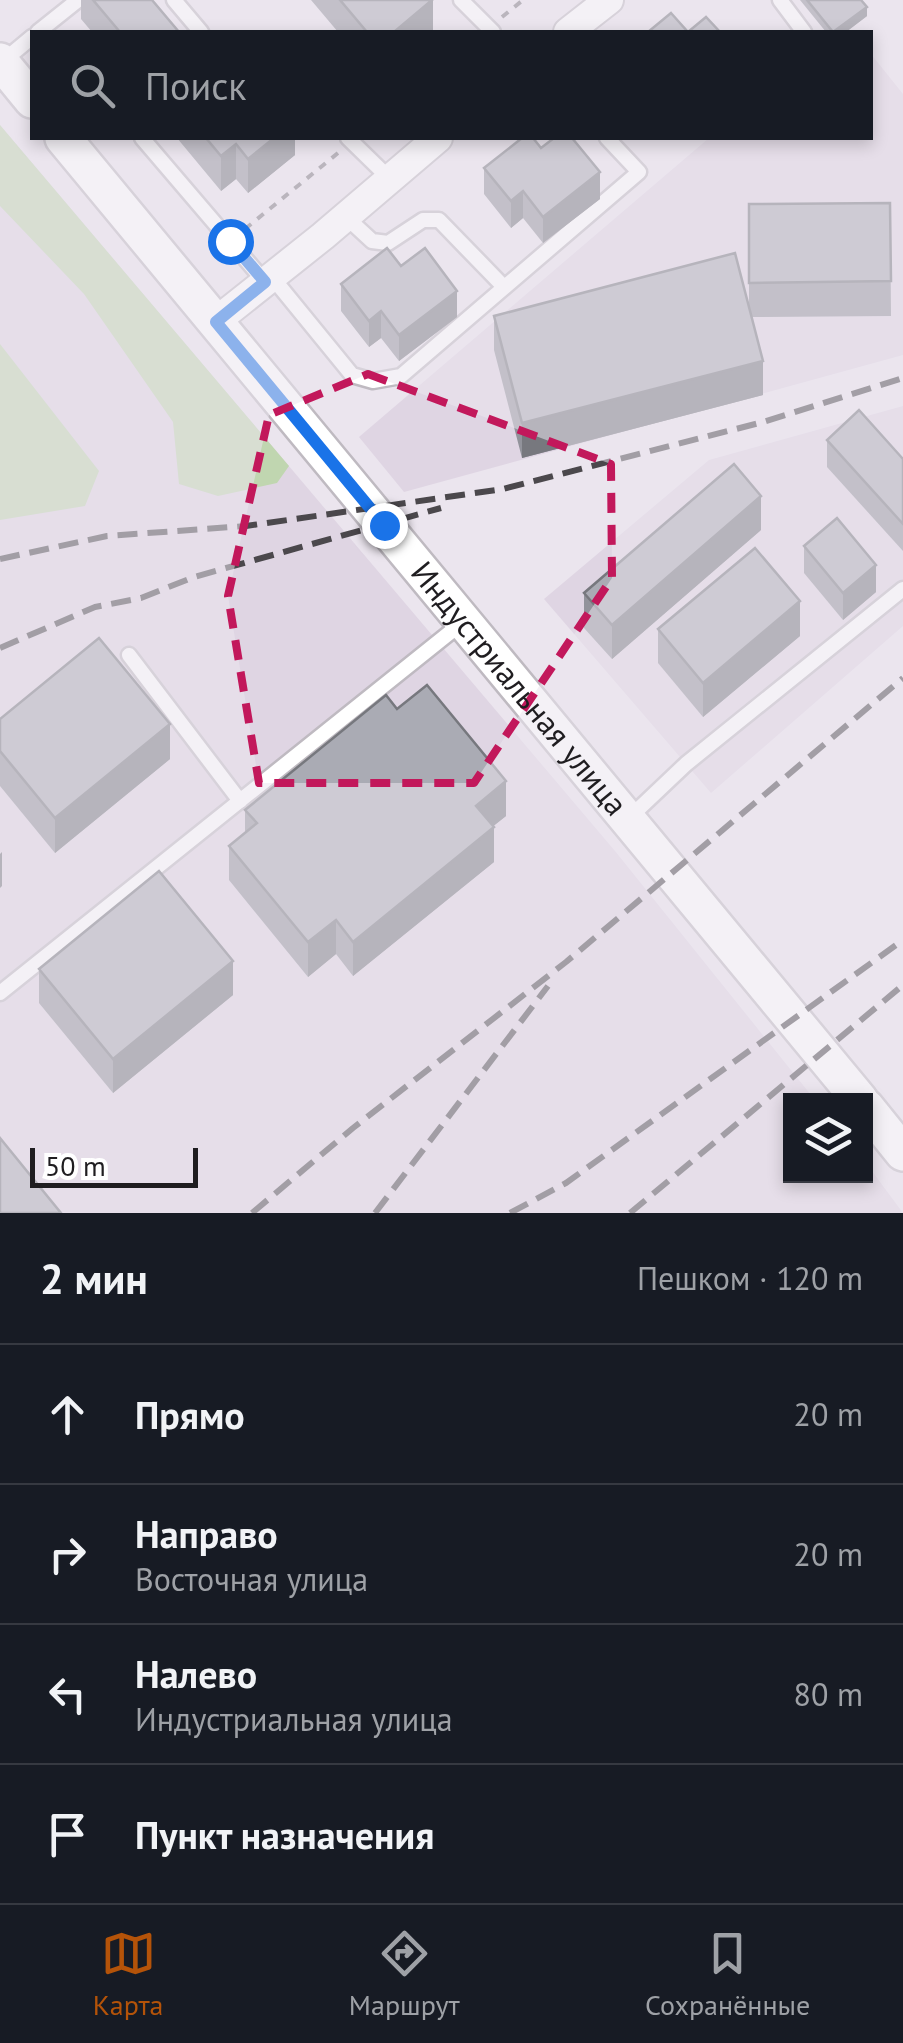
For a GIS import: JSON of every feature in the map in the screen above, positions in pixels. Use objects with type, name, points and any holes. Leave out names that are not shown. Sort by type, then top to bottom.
[{"type":"street","points":[[571,30],[609,0]]},
{"type":"street","points":[[0,62],[30,98]]},
{"type":"street","name":"Индустриальная улица","points":[[65,140],[854,1093]]},
{"type":"street","points":[[216,322],[436,140]]},
{"type":"street","points":[[873,1116],[903,1152]]},
{"type":"lane","points":[[45,30],[78,0]]},
{"type":"lane","points":[[174,0],[199,30]]},
{"type":"lane","points":[[461,0],[491,30]]},
{"type":"lane","points":[[780,0],[802,30]]},
{"type":"lane","points":[[0,62],[30,41]]},
{"type":"lane","points":[[144,140],[352,375],[372,381],[401,376],[639,172],[609,140]]},
{"type":"lane","points":[[350,140],[390,179]]},
{"type":"lane","points":[[346,217],[372,241],[388,243],[422,220],[439,220],[504,288]]},
{"type":"lane","points":[[627,820],[686,764],[903,589]]},
{"type":"lane","points":[[0,993],[463,621]]},
{"type":"lane","points":[[129,655],[240,801]]},
{"type":"path","points":[[230,241],[350,140]]},
{"type":"highlighted area","points":[[368,374],[611,464],[612,578],[474,783],[259,783],[228,596],[269,415]]},
{"type":"shaded area","points":[[873,56],[903,94],[903,355],[404,492],[359,437],[707,140],[873,140]]},
{"type":"shaded area","points":[[0,125],[615,851],[809,1093],[783,1093],[783,1183],[873,1183],[873,1172],[903,1213],[0,1213]]},
{"type":"shaded area","points":[[903,406],[903,626],[711,793],[544,599],[709,460]]},
{"type":"green space","points":[[0,125],[289,466],[277,483],[218,496],[179,484],[173,422],[84,294],[0,206]]},
{"type":"green space","points":[[0,344],[99,471],[85,506],[0,520]]},
{"type":"building","points":[[93,0],[152,0],[177,30],[118,30]]},
{"type":"building","points":[[340,0],[432,0],[396,30],[365,30]]},
{"type":"building","points":[[807,0],[861,0],[867,7],[836,30],[831,30]]},
{"type":"building","points":[[671,13],[686,30],[650,30]]},
{"type":"building","points":[[706,17],[718,30],[690,30]]},
{"type":"building","points":[[208,140],[272,140],[248,159],[236,144],[221,156]]},
{"type":"building","points":[[519,140],[535,140],[541,148],[551,140],[574,140],[600,172],[543,217],[523,191],[511,201],[484,168]]},
{"type":"building","points":[[890,203],[891,281],[749,283],[749,204]]},
{"type":"building","points":[[387,248],[401,266],[425,248],[457,291],[399,335],[381,311],[369,321],[341,284]]},
{"type":"building","points":[[735,253],[763,361],[522,423],[494,316]]},
{"type":"building","points":[[859,410],[903,459],[903,524],[827,440]]},
{"type":"building","points":[[734,464],[761,496],[612,625],[584,593]]},
{"type":"building","points":[[837,518],[876,565],[843,593],[804,546]]},
{"type":"building","points":[[755,548],[800,601],[703,683],[658,629]]},
{"type":"building","points":[[99,638],[170,724],[55,818],[0,751],[0,719]]},
{"type":"building","points":[[427,685],[506,781],[476,806],[494,827],[353,942],[336,920],[308,942],[229,846],[257,823],[245,810],[386,695],[397,709]]},
{"type":"building","points":[[159,871],[233,961],[113,1059],[39,969]]},
{"type":"building","points":[[0,1138],[61,1213],[0,1213]]},
{"type":"railway","points":[[0,559],[107,536],[246,526],[503,489],[763,422],[903,378]]},
{"type":"railway","points":[[0,648],[95,607],[141,598],[194,577],[441,508]]},
{"type":"railway","points":[[252,1213],[353,1128],[566,962],[903,678]]},
{"type":"railway","points":[[510,1213],[566,1183],[903,940]]},
{"type":"railway","points":[[630,1213],[903,985]]},
{"type":"railway","points":[[375,1213],[548,986]]},
{"type":"route","points":[[230,241],[265,282],[216,322],[384,525]]}]
